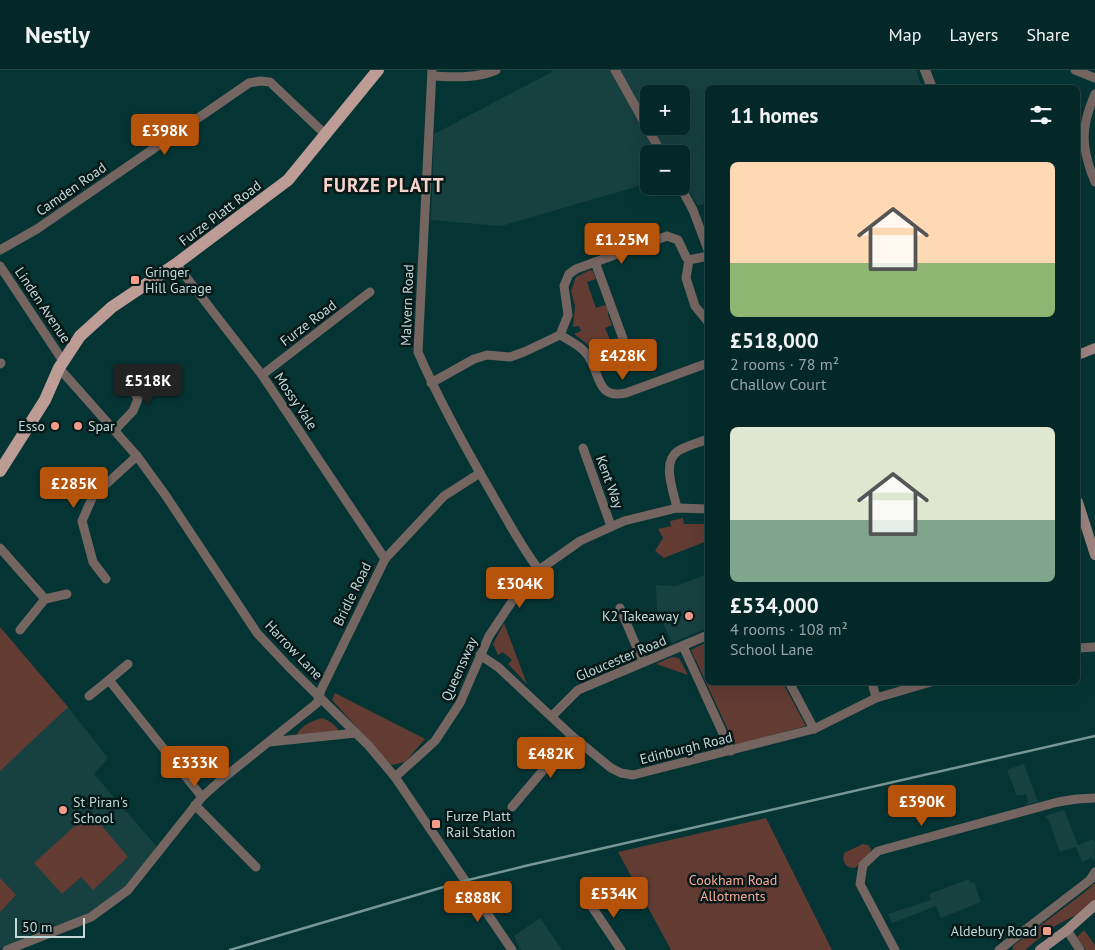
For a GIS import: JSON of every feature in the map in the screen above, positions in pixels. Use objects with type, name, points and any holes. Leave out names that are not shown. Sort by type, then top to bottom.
[{"type":"main road","name":"Furze Platt Road","points":[[0,471],[44,400],[61,364],[80,336],[112,307],[176,264],[288,180],[378,70]]},
{"type":"main road","points":[[1080,354],[1095,348]]},
{"type":"main road","points":[[1080,508],[1095,555]]},
{"type":"main road","points":[[1040,950],[1067,930],[1095,905]]},
{"type":"street","points":[[432,73],[468,77],[496,70]]},
{"type":"street","points":[[614,70],[657,145]]},
{"type":"street","points":[[925,70],[931,85]]},
{"type":"street","points":[[1075,70],[1095,78]]},
{"type":"street","name":"Malvern Road","points":[[432,73],[418,352],[432,383],[480,473],[528,557],[539,570]]},
{"type":"street","name":"Camden Road","points":[[0,250],[37,229],[249,82],[270,82],[325,134]]},
{"type":"street","points":[[1095,94],[1084,126],[1084,144],[1095,182]]},
{"type":"street","points":[[685,195],[693,210],[705,242]]},
{"type":"street","points":[[432,383],[474,359],[486,355],[510,357],[560,335],[568,315],[564,286],[569,274],[576,269],[670,236],[678,240],[689,260]]},
{"type":"street","points":[[689,260],[705,257]]},
{"type":"street","points":[[689,260],[686,275],[687,282],[695,306],[705,318]]},
{"type":"street","points":[[594,262],[624,344]]},
{"type":"street","name":"Mossy Vale","points":[[176,264],[262,375],[385,559]]},
{"type":"street","name":"Linden Avenue","points":[[0,266],[61,364]]},
{"type":"street","name":"Furze Road","points":[[262,375],[370,292]]},
{"type":"street","points":[[560,335],[587,354],[603,389],[615,395],[626,393],[705,365]]},
{"type":"street","name":"Harrow Lane","points":[[61,364],[137,456],[258,633],[288,666],[356,733],[395,777],[512,950]]},
{"type":"street","points":[[115,430],[133,410],[138,399],[125,375]]},
{"type":"street","points":[[677,508],[670,474],[670,462],[676,452],[705,440]]},
{"type":"street","name":"Kent Way","points":[[583,448],[611,526]]},
{"type":"street","points":[[106,579],[93,562],[86,542],[82,521],[93,496],[137,456]]},
{"type":"street","name":"Bridle Road","points":[[7,950],[91,917],[128,890],[202,797],[317,703],[321,690],[385,559],[444,496],[480,473]]},
{"type":"street","name":"Queensway","points":[[395,777],[435,741],[460,703],[488,636],[519,590],[539,570],[580,541],[624,521],[677,508],[705,509]]},
{"type":"street","points":[[0,548],[45,600]]},
{"type":"street","points":[[20,630],[45,600],[67,594]]},
{"type":"street","points":[[620,608],[643,662]]},
{"type":"street","name":"Gloucester Road","points":[[552,716],[578,690],[705,636]]},
{"type":"street","points":[[683,646],[731,751]]},
{"type":"street","points":[[1080,648],[1095,647]]},
{"type":"street","name":"Edinburgh Road","points":[[480,655],[498,667],[572,736],[611,768],[621,773],[633,775],[814,729],[876,698],[921,685]]},
{"type":"street","points":[[89,696],[128,664]]},
{"type":"street","points":[[109,680],[202,797]]},
{"type":"street","points":[[791,685],[814,729]]},
{"type":"street","points":[[873,685],[876,698]]},
{"type":"street","points":[[269,742],[356,733]]},
{"type":"street","points":[[512,807],[572,736]]},
{"type":"street","points":[[895,950],[860,884],[863,866],[878,851],[1058,802],[1095,798]]},
{"type":"street","points":[[195,805],[256,867]]},
{"type":"street","points":[[1004,949],[1090,880],[1095,872]]},
{"type":"street","points":[[588,901],[622,950]]},
{"type":"street","points":[[1067,930],[1080,950]]},
{"type":"shaded area","points":[[551,70],[916,70],[921,85],[705,85],[705,203],[698,206],[690,192],[690,145],[640,145],[640,186],[501,226],[431,220],[434,134],[552,72]]},
{"type":"shaded area","points":[[705,575],[705,629],[672,643],[657,610],[656,585],[676,586]]},
{"type":"shaded area","name":"St Piran's School","points":[[0,627],[68,707],[108,758],[94,774],[157,847],[126,888],[89,914],[30,935],[0,949]]},
{"type":"shaded area","points":[[1024,764],[1038,802],[1025,805],[1028,802],[1026,794],[1017,796],[1007,770]]},
{"type":"shaded area","points":[[1064,810],[1078,845],[1093,839],[1095,843],[1094,861],[1092,858],[1082,862],[1076,847],[1060,852],[1049,821],[1045,816]]},
{"type":"shaded area","points":[[969,879],[971,883],[974,882],[981,902],[941,918],[936,906],[892,923],[888,914],[931,900],[929,894]]},
{"type":"shaded area","points":[[540,918],[562,950],[521,950],[514,936]]},
{"type":"green space","points":[[590,270],[593,271],[596,279],[587,282],[596,308],[605,305],[608,309],[612,325],[605,328],[610,340],[617,338],[612,347],[595,355],[586,343],[574,334],[581,331],[579,326],[573,327],[575,306],[571,291],[576,277]]},
{"type":"green space","points":[[683,518],[684,524],[705,524],[705,542],[664,558],[655,551],[663,538],[658,529],[671,526],[670,521]]},
{"type":"green space","points":[[504,623],[527,684],[508,664],[512,660],[503,652],[498,655],[493,644]]},
{"type":"green space","points":[[0,627],[68,707],[0,771]]},
{"type":"green space","points":[[705,643],[705,680],[691,650]]},
{"type":"green space","points":[[672,657],[679,658],[688,675],[656,664]]},
{"type":"green space","points":[[707,685],[784,685],[806,726],[735,745]]},
{"type":"green space","points":[[335,693],[425,739],[405,762],[391,765],[332,700]]},
{"type":"green space","points":[[322,718],[337,728],[340,733],[298,737],[297,734],[304,726]]},
{"type":"green space","points":[[90,812],[128,857],[93,890],[81,877],[62,894],[34,863]]},
{"type":"green space","name":"Cookham Road Allotments","points":[[766,818],[832,950],[671,950],[618,852]]},
{"type":"green space","points":[[863,844],[868,845],[871,849],[870,853],[855,868],[847,866],[843,859],[844,853]]},
{"type":"green space","points":[[0,878],[16,895],[0,912]]},
{"type":"green space","points":[[1095,883],[1095,900],[1075,917],[1053,927],[1025,950],[1013,950],[1013,946]]},
{"type":"green space","points":[[1084,930],[1095,945],[1095,950],[1086,950],[1077,937]]},
{"type":"railway","points":[[230,950],[464,881],[1095,736]]},
{"type":"place","name":"Gringer Hill Garage","points":[[135,280]]},
{"type":"place","name":"Esso","points":[[55,426]]},
{"type":"place","name":"Spar","points":[[78,426]]},
{"type":"place","name":"K2 Takeaway","points":[[689,616]]},
{"type":"place","name":"St Piran's School","points":[[63,810]]},
{"type":"place","name":"Furze Platt Rail Station","points":[[436,824]]},
{"type":"place","name":"Aldebury Road","points":[[1047,931]]},
{"type":"district","name":"FURZE PLATT","points":[[384,185]]}]
